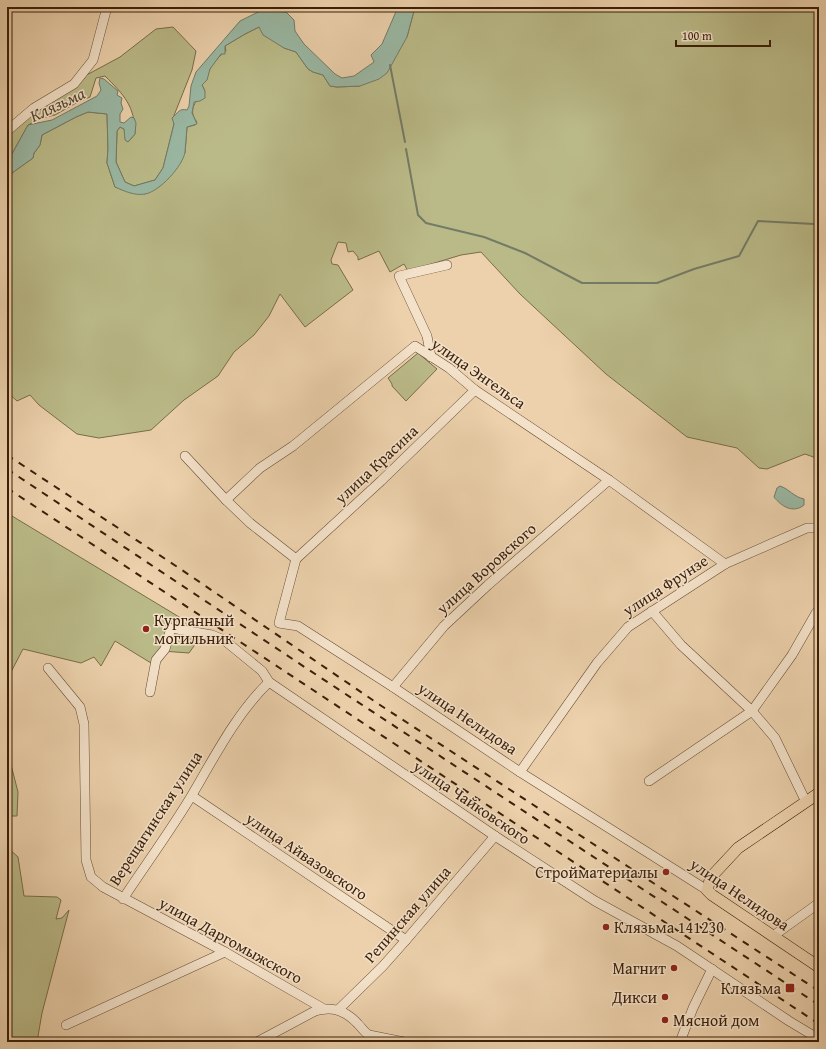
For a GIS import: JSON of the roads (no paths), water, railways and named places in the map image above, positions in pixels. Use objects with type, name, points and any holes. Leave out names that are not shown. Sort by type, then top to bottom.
[{"type":"main road","points":[[707,890],[711,877],[738,848],[819,793]]},
{"type":"main road","name":"улица Нелидова","points":[[707,890],[712,895],[819,967]]},
{"type":"street","points":[[7,131],[34,108],[74,84],[89,66],[93,60],[107,7]]},
{"type":"street","points":[[432,357],[427,336],[399,276],[447,265]]},
{"type":"street","name":"улица Энгельса","points":[[226,500],[260,468],[293,446],[415,346],[449,368],[475,390],[609,480],[725,564]]},
{"type":"street","name":"улица Красина","points":[[296,559],[475,390]]},
{"type":"street","points":[[185,456],[226,500],[250,523],[296,559]]},
{"type":"street","name":"улица Воровского","points":[[393,687],[444,626],[488,585],[609,480]]},
{"type":"street","name":"улица Фрунзе","points":[[520,772],[597,663],[628,626],[725,564],[807,528],[819,528]]},
{"type":"street","name":"улица Нелидова","points":[[296,559],[279,623],[298,626],[393,687],[520,772],[707,890]]},
{"type":"street","points":[[649,781],[752,711],[816,619],[819,610]]},
{"type":"street","points":[[652,611],[681,645],[752,711],[775,738],[806,802]]},
{"type":"street","name":"улица Чайковского","points":[[150,692],[156,660],[165,649],[171,628],[212,635],[224,640],[262,671],[268,682],[495,836],[595,901],[677,946],[789,1021],[819,1039]]},
{"type":"street","name":"Верещагинская улица","points":[[48,668],[80,707],[84,724],[86,860],[91,877],[103,887],[123,899],[192,796],[219,747],[257,693],[268,682]]},
{"type":"street","name":"улица Айвазовского","points":[[192,796],[406,940]]},
{"type":"street","name":"Репинская улица","points":[[338,1010],[383,966],[495,836]]},
{"type":"street","name":"улица Даргомыжского","points":[[123,899],[225,952],[324,1009]]},
{"type":"street","points":[[773,936],[819,904]]},
{"type":"street","points":[[66,1025],[225,952]]},
{"type":"street","points":[[680,1042],[693,1008],[712,969]]},
{"type":"street","points":[[257,1042],[315,1011],[324,1009],[338,1010],[356,1022],[365,1037],[404,1042]]},
{"type":"waterway","points":[[390,65],[405,142]]},
{"type":"waterway","points":[[406,149],[418,215],[426,223],[484,237],[525,253],[582,283],[657,283],[694,269],[739,256],[758,221],[814,224]]},
{"type":"railway","points":[[7,455],[179,568],[380,705],[819,991]]},
{"type":"railway","points":[[7,469],[306,668],[819,1005]]},
{"type":"railway","points":[[7,488],[819,1024]]},
{"type":"place","name":"Курганный могильник","points":[[146,629]]},
{"type":"place","name":"Стройматериалы","points":[[666,872]]},
{"type":"place","name":"Клязьма 141230","points":[[606,927]]},
{"type":"place","name":"Магнит","points":[[674,968]]},
{"type":"place","name":"Клязьма","points":[[790,988]]},
{"type":"place","name":"Дикси","points":[[665,997]]},
{"type":"place","name":"Мясной дом","points":[[665,1020]]}]
